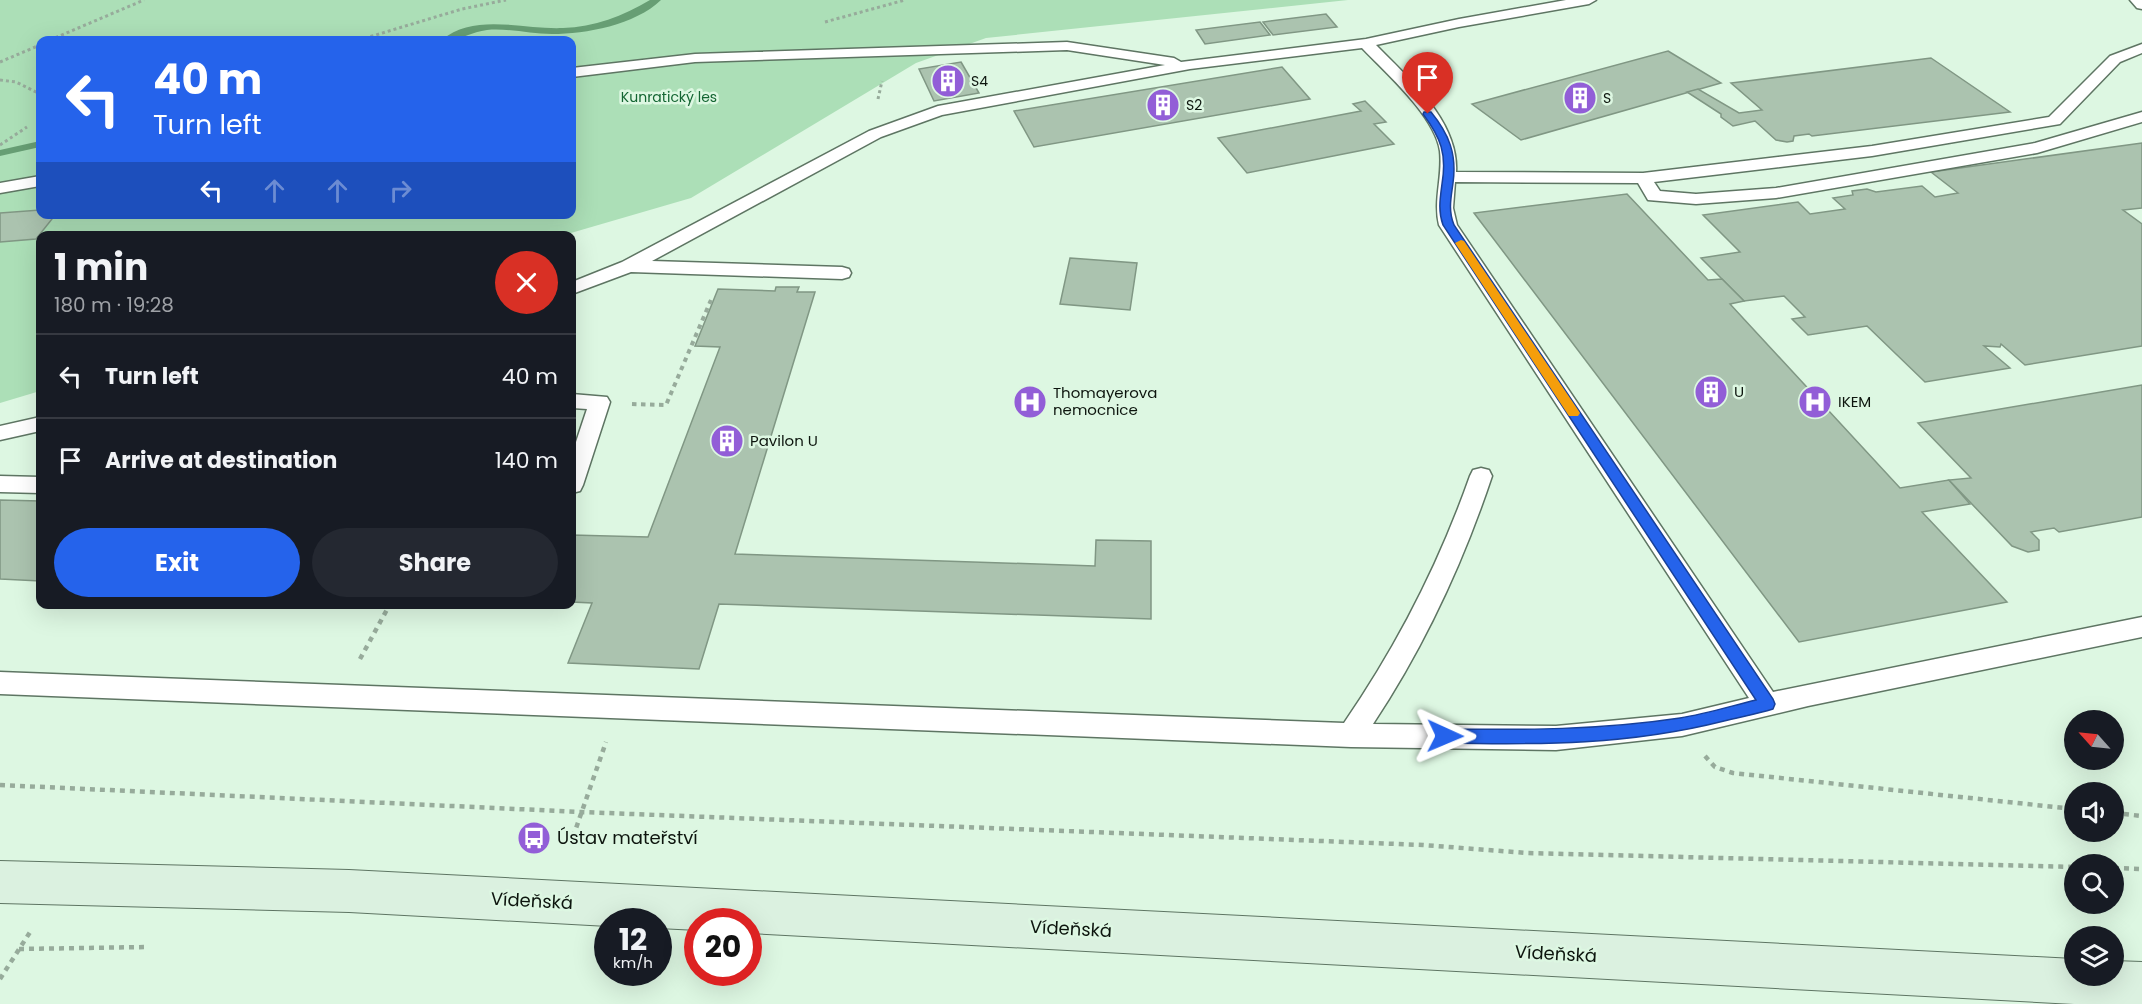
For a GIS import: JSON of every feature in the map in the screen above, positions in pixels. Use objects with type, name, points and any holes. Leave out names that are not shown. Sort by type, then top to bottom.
[{"type":"main road","name":"Vídeňská","points":[[0,882],[368,892],[2142,985]]},
{"type":"lane","points":[[576,286],[629,266],[875,134],[938,111],[1190,65],[1366,43],[1459,23],[1589,0]]},
{"type":"lane","points":[[2137,0],[2142,5]]},
{"type":"lane","points":[[1366,43],[1392,70],[1440,129],[1448,150],[1444,213],[1448,225],[1767,704]]},
{"type":"lane","points":[[576,72],[695,58],[1067,46],[1190,65]]},
{"type":"lane","points":[[1448,177],[1643,178],[1872,151],[2054,121],[2115,59],[2142,48]]},
{"type":"lane","points":[[1643,178],[1654,196],[1696,199],[1776,193],[2037,148],[2142,117]]},
{"type":"lane","points":[[0,188],[36,182]]},
{"type":"lane","points":[[629,266],[842,273]]},
{"type":"lane","points":[[576,401],[600,402],[576,473]]},
{"type":"lane","points":[[0,433],[36,425]]},
{"type":"lane","points":[[1352,735],[1370,708],[1430,600],[1470,508],[1480,476]]},
{"type":"lane","points":[[0,484],[36,484]]},
{"type":"lane","points":[[0,683],[1352,735],[1556,738],[1682,725],[1767,704],[2142,627]]},
{"type":"path","points":[[59,36],[144,0]]},
{"type":"path","points":[[372,36],[462,9],[506,0]]},
{"type":"path","points":[[0,62],[36,47]]},
{"type":"path","points":[[875,134],[880,82],[928,52]]},
{"type":"path","points":[[0,80],[16,82],[36,92]]},
{"type":"path","points":[[0,145],[27,127]]},
{"type":"path","points":[[600,402],[666,405],[697,332]]},
{"type":"path","points":[[339,696],[387,609]]},
{"type":"path","points":[[1698,748],[1715,767],[1733,773],[2064,807]]},
{"type":"path","points":[[573,837],[599,758]]},
{"type":"path","points":[[0,785],[581,812],[1423,845],[1527,854],[2064,867]]},
{"type":"path","points":[[2124,814],[2142,816]]},
{"type":"path","points":[[2124,868],[2142,869]]},
{"type":"path","points":[[19,950],[148,947]]},
{"type":"green space","name":"Kunratický les","points":[[0,0],[1348,0],[986,38],[916,63],[691,198],[576,232],[43,231],[53,219],[576,219],[576,36],[36,36],[36,210],[0,213]]},
{"type":"green space","name":"Kunratický les","points":[[36,239],[36,392],[0,403],[0,242]]},
{"type":"building","points":[[1326,14],[1337,27],[1273,35],[1263,22]]},
{"type":"building","points":[[1260,22],[1270,35],[1205,44],[1196,30]]},
{"type":"building","name":"S","points":[[1668,51],[1721,83],[1521,140],[1472,104]]},
{"type":"building","points":[[1931,58],[2010,112],[1812,136],[1809,134],[1794,136],[1793,141],[1787,142],[1776,140],[1755,121],[1733,126],[1721,117],[1721,114],[1687,92],[1698,89],[1739,113],[1762,110],[1731,83]]},
{"type":"building","name":"S4","points":[[961,62],[979,93],[934,101],[919,69]]},
{"type":"building","name":"S2","points":[[1282,67],[1310,99],[1034,147],[1014,111]]},
{"type":"building","points":[[1365,101],[1386,122],[1374,124],[1394,144],[1247,173],[1218,138],[1361,111],[1353,104]]},
{"type":"building","points":[[2142,143],[2142,208],[2123,210],[2142,224],[2142,346],[2025,365],[2001,344],[2000,347],[1984,346],[2010,368],[1925,382],[1867,326],[1808,335],[1792,319],[1805,317],[1784,296],[1744,301],[1701,258],[1740,252],[1703,215],[1798,202],[1810,214],[1845,209],[1833,198],[1853,195],[1852,191],[1867,189],[1876,192],[1922,186],[1935,197],[1958,193],[1931,172]]},
{"type":"building","name":"U","points":[[1627,194],[1708,280],[1722,279],[1744,301],[1730,304],[1900,488],[1949,480],[1970,504],[1922,512],[2007,602],[1799,642],[1474,213]]},
{"type":"building","points":[[36,210],[36,219],[52,219],[42,231],[36,231],[36,239],[0,242],[0,213]]},
{"type":"building","points":[[1070,258],[1137,263],[1130,310],[1060,304]]},
{"type":"building","name":"Pavilon U","points":[[776,287],[799,287],[797,292],[815,292],[735,554],[1095,566],[1096,540],[1151,541],[1151,619],[719,604],[699,669],[568,663],[592,603],[576,602],[576,535],[648,537],[720,347],[695,346],[718,289],[775,291]]},
{"type":"building","points":[[2142,385],[2142,517],[2059,532],[2054,528],[2031,532],[2039,540],[2039,550],[2028,552],[2012,546],[1949,480],[1971,478],[1918,423]]},
{"type":"building","points":[[0,500],[36,501],[36,581],[0,579]]},
{"type":"waterway","points":[[456,36],[487,27],[551,31],[592,27],[619,19],[656,0]]},
{"type":"waterway","points":[[0,153],[36,145]]},
{"type":"slow traffic","points":[[1461,243],[1573,413]]},
{"type":"place","name":"S4","points":[[948,81]]},
{"type":"place","name":"S","points":[[1580,98]]},
{"type":"place","name":"S2","points":[[1163,105]]},
{"type":"place","name":"U","points":[[1711,392]]},
{"type":"place","name":"Thomayerova nemocnice","points":[[1030,402]]},
{"type":"place","name":"IKEM","points":[[1815,402]]},
{"type":"place","name":"Pavilon U","points":[[727,441]]},
{"type":"place","name":"Ústav mateřství","points":[[534,838]]},
{"type":"route","points":[[1428,114],[1440,129],[1448,150],[1444,213],[1448,225],[1767,704],[1682,725],[1621,733],[1556,738],[1445,736]]}]
